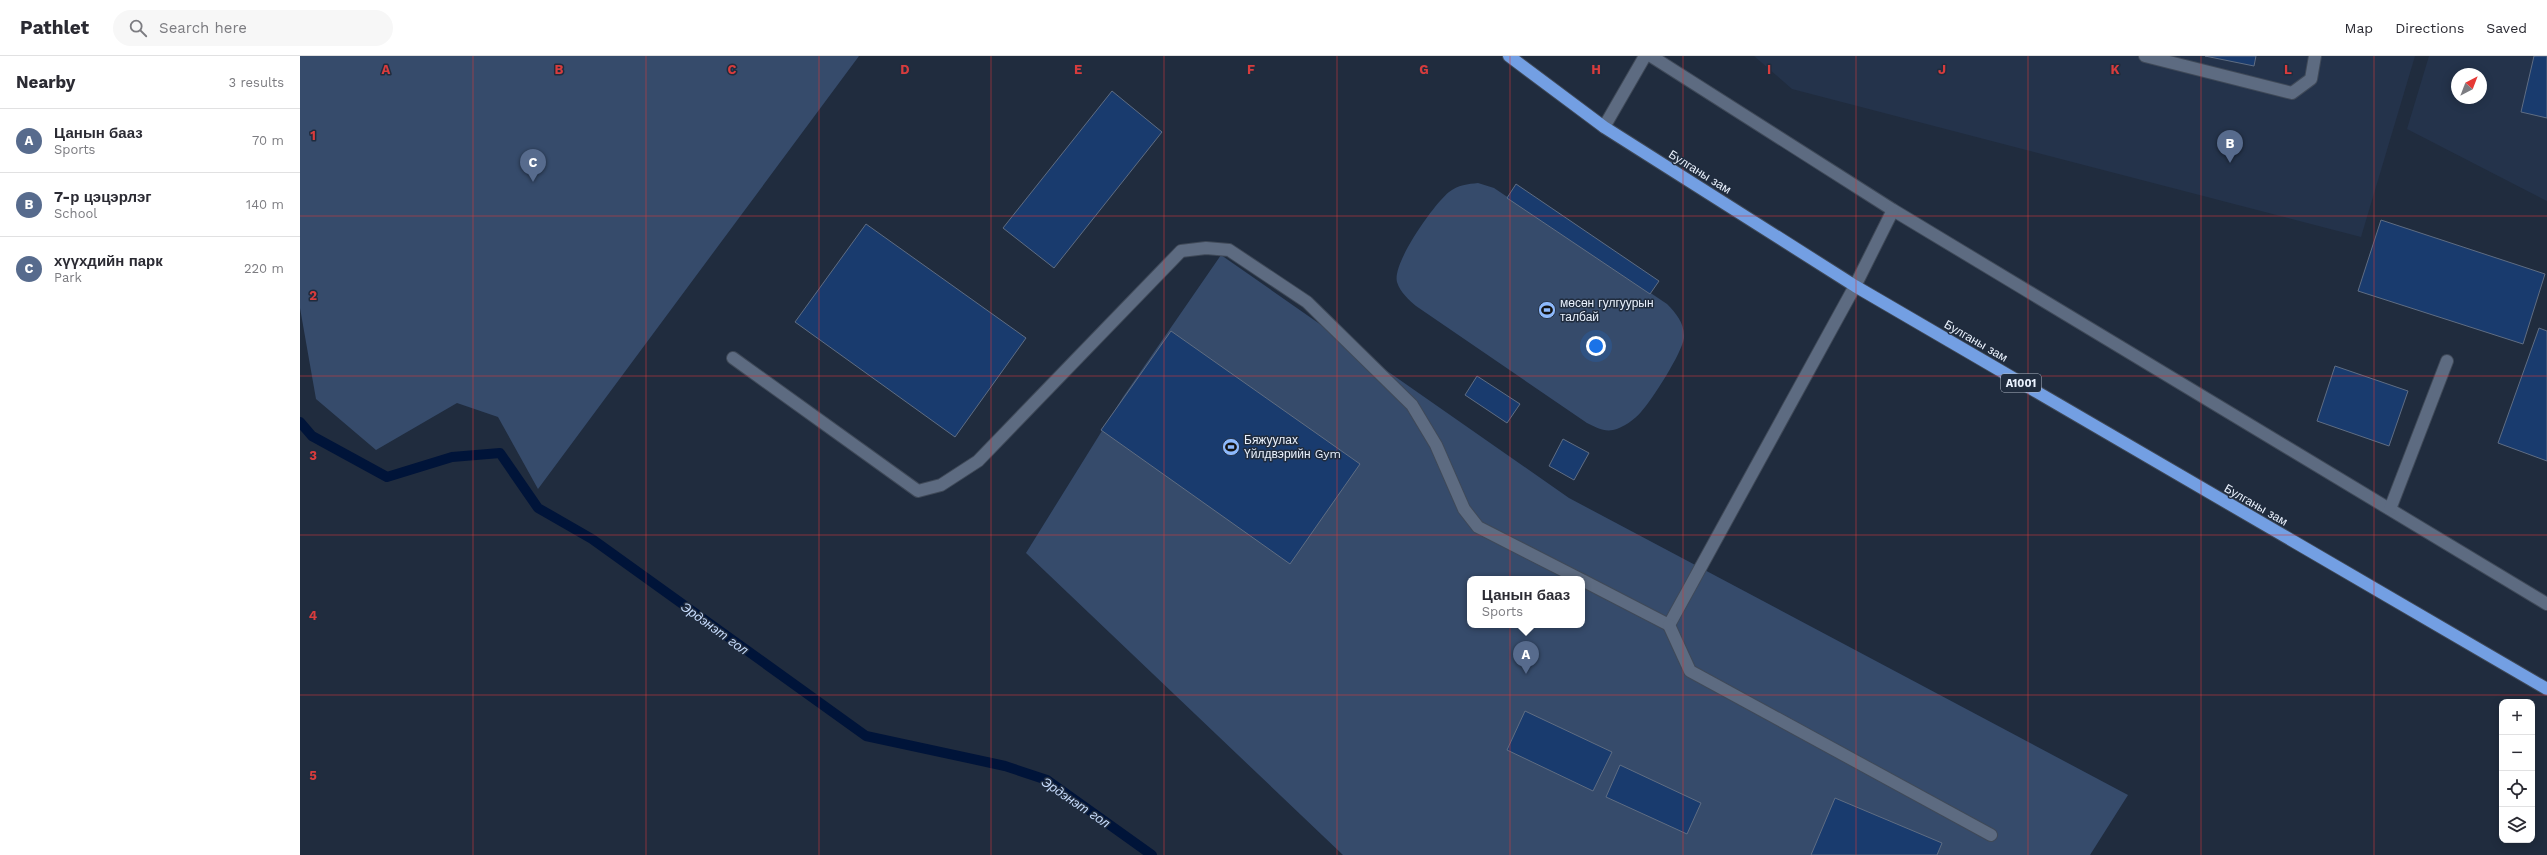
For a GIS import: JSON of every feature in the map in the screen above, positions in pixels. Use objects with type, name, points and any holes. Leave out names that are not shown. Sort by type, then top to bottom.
[{"type":"highway","name":"Булганы зам","points":[[1509,56],[1604,127],[1855,286],[2547,689]]},
{"type":"street","points":[[1604,127],[1644,56]]},
{"type":"street","points":[[1651,56],[1894,210],[2547,604]]},
{"type":"street","points":[[2145,56],[2292,93],[2311,79],[2315,56]]},
{"type":"street","points":[[1669,624],[1855,286],[1894,210]]},
{"type":"street","points":[[733,358],[918,491],[941,485],[978,461],[1181,251],[1206,248],[1229,250],[1307,302],[1412,405],[1436,445],[1464,509],[1478,527],[1573,576]]},
{"type":"street","points":[[2390,509],[2447,361]]},
{"type":"street","points":[[1585,582],[1669,624],[1690,671],[1991,835]]},
{"type":"shaded area","points":[[300,56],[859,56],[538,489],[498,417],[457,403],[376,450],[316,399],[300,308]]},
{"type":"shaded area","points":[[1754,56],[2415,56],[2361,237],[1792,89]]},
{"type":"shaded area","points":[[2429,56],[2547,56],[2547,201],[2407,129]]},
{"type":"shaded area","name":"мөсөн гулгуурын талбай","points":[[1478,183],[1494,188],[1667,304],[1679,319],[1683,328],[1684,338],[1678,354],[1666,376],[1646,406],[1636,417],[1625,425],[1617,429],[1606,430],[1587,423],[1416,306],[1400,289],[1397,282],[1397,273],[1401,262],[1407,248],[1434,208],[1449,192],[1459,186]]},
{"type":"shaded area","points":[[1221,255],[1569,498],[2128,795],[2090,855],[1343,855],[1026,553],[1123,397]]},
{"type":"building","points":[[2205,56],[2256,56],[2254,66]]},
{"type":"building","points":[[2534,56],[2547,56],[2547,118],[2521,112]]},
{"type":"building","points":[[1112,91],[1162,132],[1054,268],[1003,228]]},
{"type":"building","points":[[1516,184],[1659,281],[1650,294],[1507,198]]},
{"type":"building","points":[[2381,220],[2545,274],[2523,344],[2358,291]]},
{"type":"building","points":[[866,224],[1026,338],[955,437],[795,322]]},
{"type":"building","points":[[2539,328],[2547,331],[2547,461],[2498,443]]},
{"type":"building","name":"Бяжуулах Үйлдвэрийн Gym","points":[[1171,331],[1360,464],[1290,564],[1101,430]]},
{"type":"building","points":[[2335,366],[2408,391],[2389,446],[2317,421]]},
{"type":"building","points":[[1477,376],[1520,404],[1507,423],[1465,395]]},
{"type":"building","points":[[1563,439],[1589,453],[1574,480],[1549,466]]},
{"type":"building","points":[[1525,711],[1612,752],[1593,791],[1507,750]]},
{"type":"building","points":[[1620,765],[1701,803],[1687,834],[1606,797]]},
{"type":"building","points":[[1835,798],[1942,843],[1937,855],[1811,855]]},
{"type":"waterway","name":"Эрдэнэт гол","points":[[300,422],[312,436],[387,477],[452,457],[500,453],[538,508],[592,539],[866,736],[1005,766],[1047,780],[1152,855]]},
{"type":"place","name":"7-р цэцэрлэг","points":[[2230,163]]},
{"type":"place","name":"хүүхдийн парк","points":[[533,182]]},
{"type":"place","name":"мөсөн гулгуурын талбай","points":[[1547,310]]},
{"type":"place","name":"Бяжуулах Үйлдвэрийн Gym","points":[[1231,447]]},
{"type":"place","name":"Цанын бааз","points":[[1526,674]]}]
